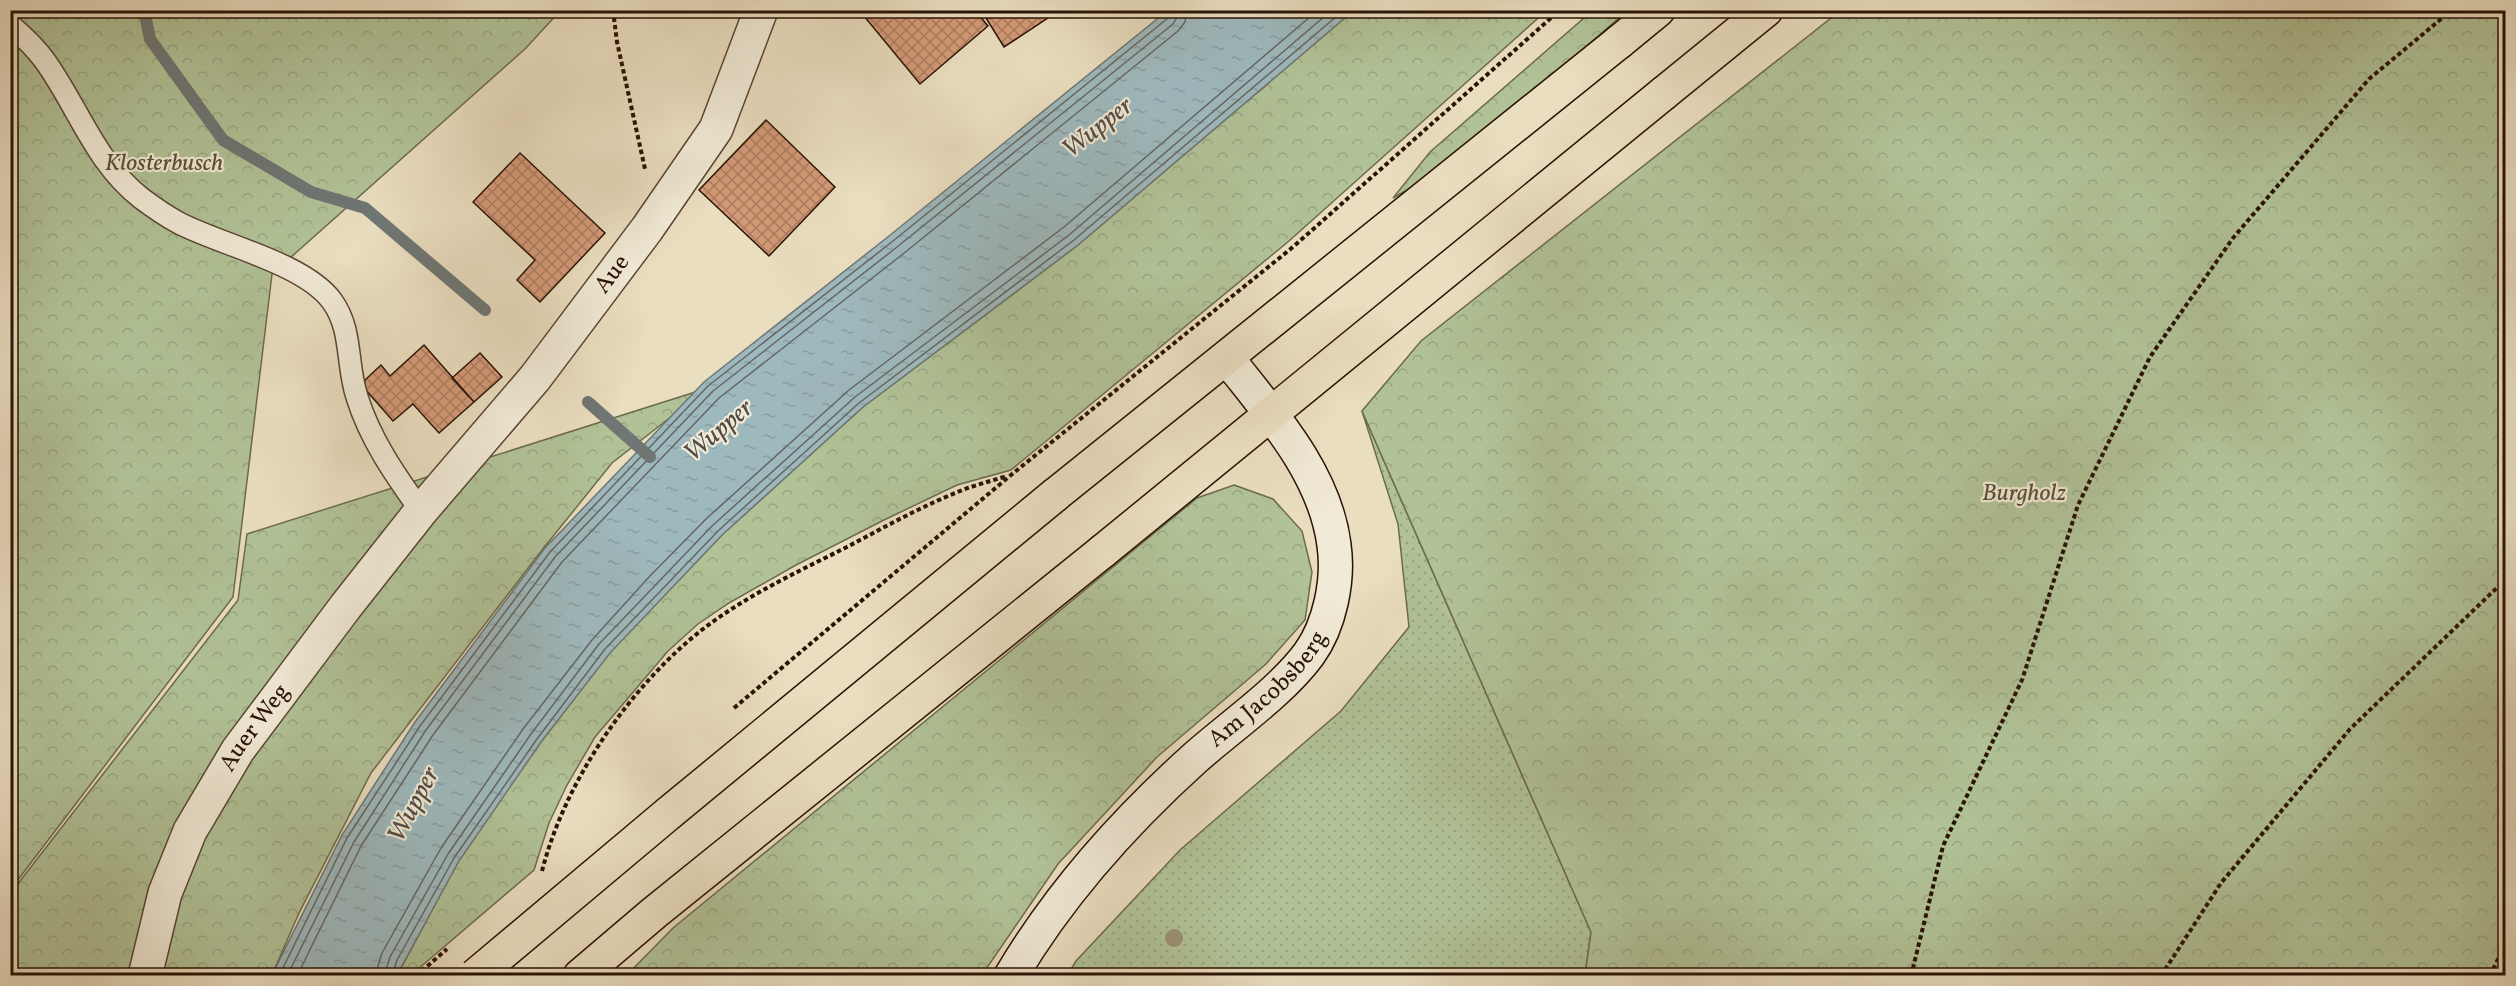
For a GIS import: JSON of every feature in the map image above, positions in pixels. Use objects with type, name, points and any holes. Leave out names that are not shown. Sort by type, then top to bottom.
[{"type":"main road","points":[[475,975],[1055,495],[1658,10]]},
{"type":"main road","points":[[580,975],[1272,415],[1766,10]]},
{"type":"street","name":"Aue","points":[[422,511],[535,378],[647,229],[716,129],[761,10]]},
{"type":"street","name":"Am Jacobsberg","points":[[1011,975],[1028,947],[1078,878],[1131,818],[1163,786],[1283,681],[1310,653],[1324,627],[1331,600],[1335,567],[1331,527],[1313,481],[1272,415],[1227,358]]},
{"type":"street","name":"Auer Weg","points":[[145,975],[165,893],[190,831],[216,785],[269,708],[422,511]]},
{"type":"lane","points":[[10,25],[36,48],[99,153],[124,184],[161,212],[180,223],[302,275],[332,301],[346,327],[356,396],[381,452],[395,476],[422,511]]},
{"type":"path","points":[[613,10],[617,42],[645,169],[647,229]]},
{"type":"path","points":[[726,714],[1011,475],[1293,247],[1560,10]]},
{"type":"path","points":[[1911,975],[1943,846],[2022,680],[2078,505],[2150,357],[2233,238],[2369,79],[2452,10]]},
{"type":"path","points":[[539,881],[556,825],[573,789],[601,740],[672,655],[704,628],[734,608],[801,570],[960,491],[1011,475]]},
{"type":"path","points":[[2161,975],[2221,883],[2350,729],[2505,579]]},
{"type":"path","points":[[2490,975],[2505,942]]},
{"type":"green space","name":"Klosterbusch","points":[[11,11],[560,11],[525,49],[272,274],[233,597],[11,889]]},
{"type":"green space","points":[[1353,11],[1546,11],[1289,241],[1011,470],[957,485],[884,520],[796,565],[729,603],[698,624],[668,651],[595,737],[567,785],[549,823],[534,870],[411,975],[397,976],[458,861],[541,742],[609,653],[722,535],[863,407],[1078,245]]},
{"type":"green space","points":[[1592,11],[1627,11],[1444,169],[1393,198],[1430,152]]},
{"type":"green space","name":"Burgholz","points":[[1840,11],[2505,11],[2505,975],[1585,975],[1591,932],[1362,411],[1421,341]]},
{"type":"green space","points":[[708,388],[612,463],[538,555],[371,773],[299,913],[272,975],[11,975],[10,894],[238,600],[247,534]]},
{"type":"green space","points":[[1362,411],[1591,932],[1585,975],[1067,976],[1076,961],[1180,850],[1341,711],[1409,627],[1398,524]]},
{"type":"green space","points":[[1234,485],[1273,499],[1302,531],[1312,572],[1305,620],[1266,664],[1157,757],[1058,864],[982,975],[627,975],[673,928],[1197,498]]},
{"type":"water","name":"Wupper","points":[[1167,11],[1353,11],[1078,245],[863,407],[722,535],[610,653],[541,742],[459,861],[397,975],[272,975],[342,835],[415,722],[545,548],[704,382]]},
{"type":"building","points":[[859,10],[975,10],[988,26],[920,84]]},
{"type":"building","points":[[981,10],[1060,10],[1004,47]]},
{"type":"building","points":[[766,120],[835,187],[769,256],[699,190]]},
{"type":"building","points":[[520,153],[605,233],[540,302],[517,280],[535,260],[473,202]]},
{"type":"building","points":[[424,345],[474,402],[439,433],[413,404],[393,421],[364,388],[365,380],[381,365],[390,376]]},
{"type":"building","points":[[480,353],[502,377],[474,402],[452,378]]},
{"type":"waterway","points":[[144,10],[150,39],[223,140],[311,192],[365,208],[485,310]]},
{"type":"waterway","points":[[588,402],[650,457]]}]
